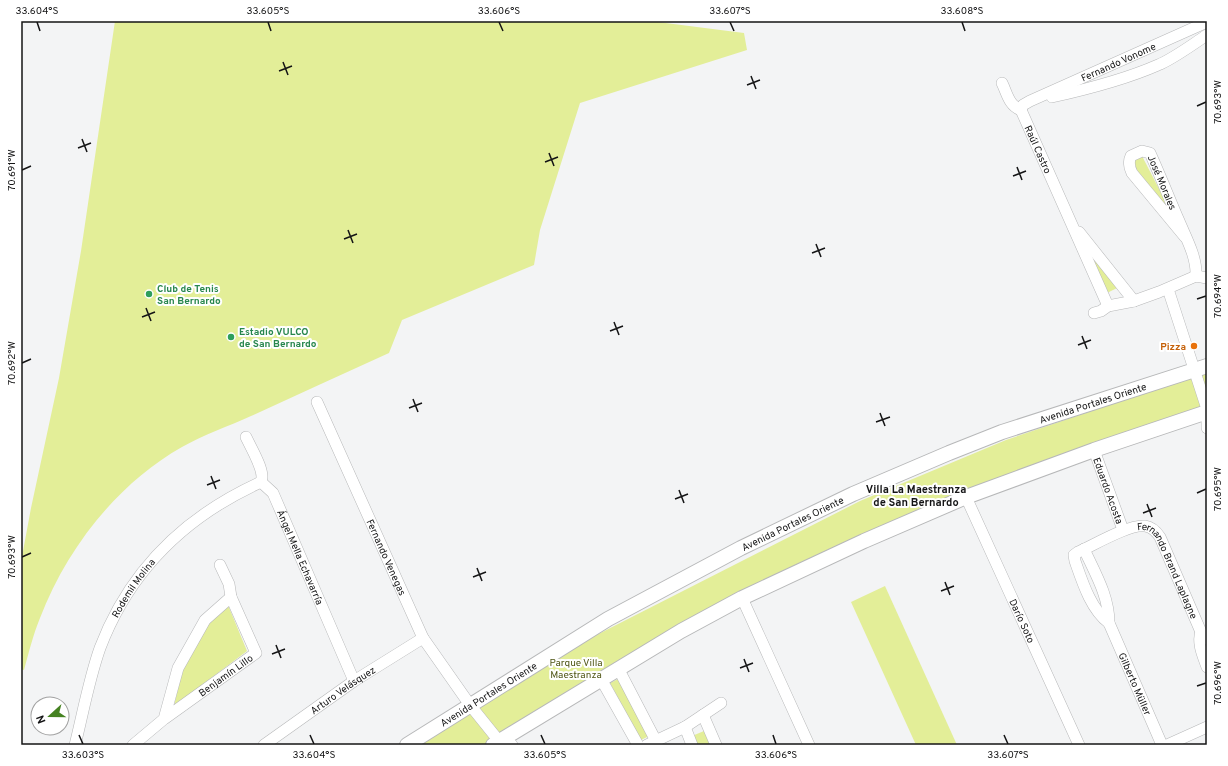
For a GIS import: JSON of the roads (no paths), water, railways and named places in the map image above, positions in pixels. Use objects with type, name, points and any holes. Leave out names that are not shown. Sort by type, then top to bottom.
[{"type":"street","name":"Fernando Vonome","points":[[1021,110],[1023,105],[1030,101],[1207,22]]},
{"type":"street","name":"Fernando Vonome","points":[[1030,101],[1079,91],[1159,65],[1207,35]]},
{"type":"street","name":"Raúl Castro","points":[[1002,83],[1010,102],[1016,108],[1021,110],[1068,219],[1108,306]]},
{"type":"street","name":"José Morales","points":[[1185,237],[1132,173],[1129,166],[1130,156],[1142,151],[1150,153],[1185,237],[1196,269],[1202,277]]},
{"type":"street","name":"Raúl Castro","points":[[1068,219],[1134,301]]},
{"type":"street","points":[[1094,313],[1101,311],[1108,306],[1134,301],[1202,277]]},
{"type":"street","points":[[501,744],[618,668],[681,631],[742,598],[966,497],[1207,410],[1168,289]]},
{"type":"street","name":"Avenida Portales Oriente","points":[[407,745],[608,619],[741,548],[853,494],[1002,432],[1207,366]]},
{"type":"street","name":"Fernando Venegas","points":[[317,402],[423,638],[470,705],[501,744]]},
{"type":"street","points":[[1207,415],[1207,428]]},
{"type":"street","points":[[246,437],[261,469],[263,478],[261,482]]},
{"type":"street","name":"Eduardo Acosta","points":[[1094,450],[1123,530]]},
{"type":"street","name":"Ángel Mella Echavarría","points":[[261,482],[273,493],[354,681]]},
{"type":"street","name":"Rodemil Molina","points":[[75,745],[100,648],[119,608],[130,590],[157,555],[188,526],[223,501],[261,482]]},
{"type":"street","name":"Darío Soto","points":[[966,497],[1080,745]]},
{"type":"street","name":"Fernando Brand Laplagne","points":[[1123,530],[1135,526],[1145,526],[1154,529],[1157,532],[1204,636],[1200,642],[1207,667]]},
{"type":"street","name":"Gilberto Müller","points":[[1123,530],[1078,552],[1074,555],[1074,561],[1093,604],[1100,615],[1109,623],[1162,745]]},
{"type":"street","name":"Benjamín Lillo","points":[[133,745],[164,719],[256,653],[231,597],[229,584],[220,565]]},
{"type":"street","points":[[164,719],[178,668],[205,620],[231,597]]},
{"type":"street","points":[[742,598],[809,745]]},
{"type":"street","name":"Arturo Velásquez","points":[[264,745],[354,681],[423,638]]},
{"type":"street","points":[[618,668],[651,743],[685,727],[721,703]]},
{"type":"street","points":[[601,679],[638,745]]},
{"type":"street","points":[[704,715],[716,745]]},
{"type":"street","points":[[685,727],[692,745]]},
{"type":"street","points":[[1167,745],[1207,727]]},
{"type":"place","name":"Club de Tenis San Bernardo","points":[[149,294]]},
{"type":"place","name":"Estadio VULCO de San Bernardo","points":[[231,337]]},
{"type":"place","name":"Pizza","points":[[1194,346]]},
{"type":"district","name":"Villa La Maestranza de San Bernardo","points":[[916,495]]},
{"type":"park label","name":"Parque Villa Maestranza","points":[[576,668]]}]
